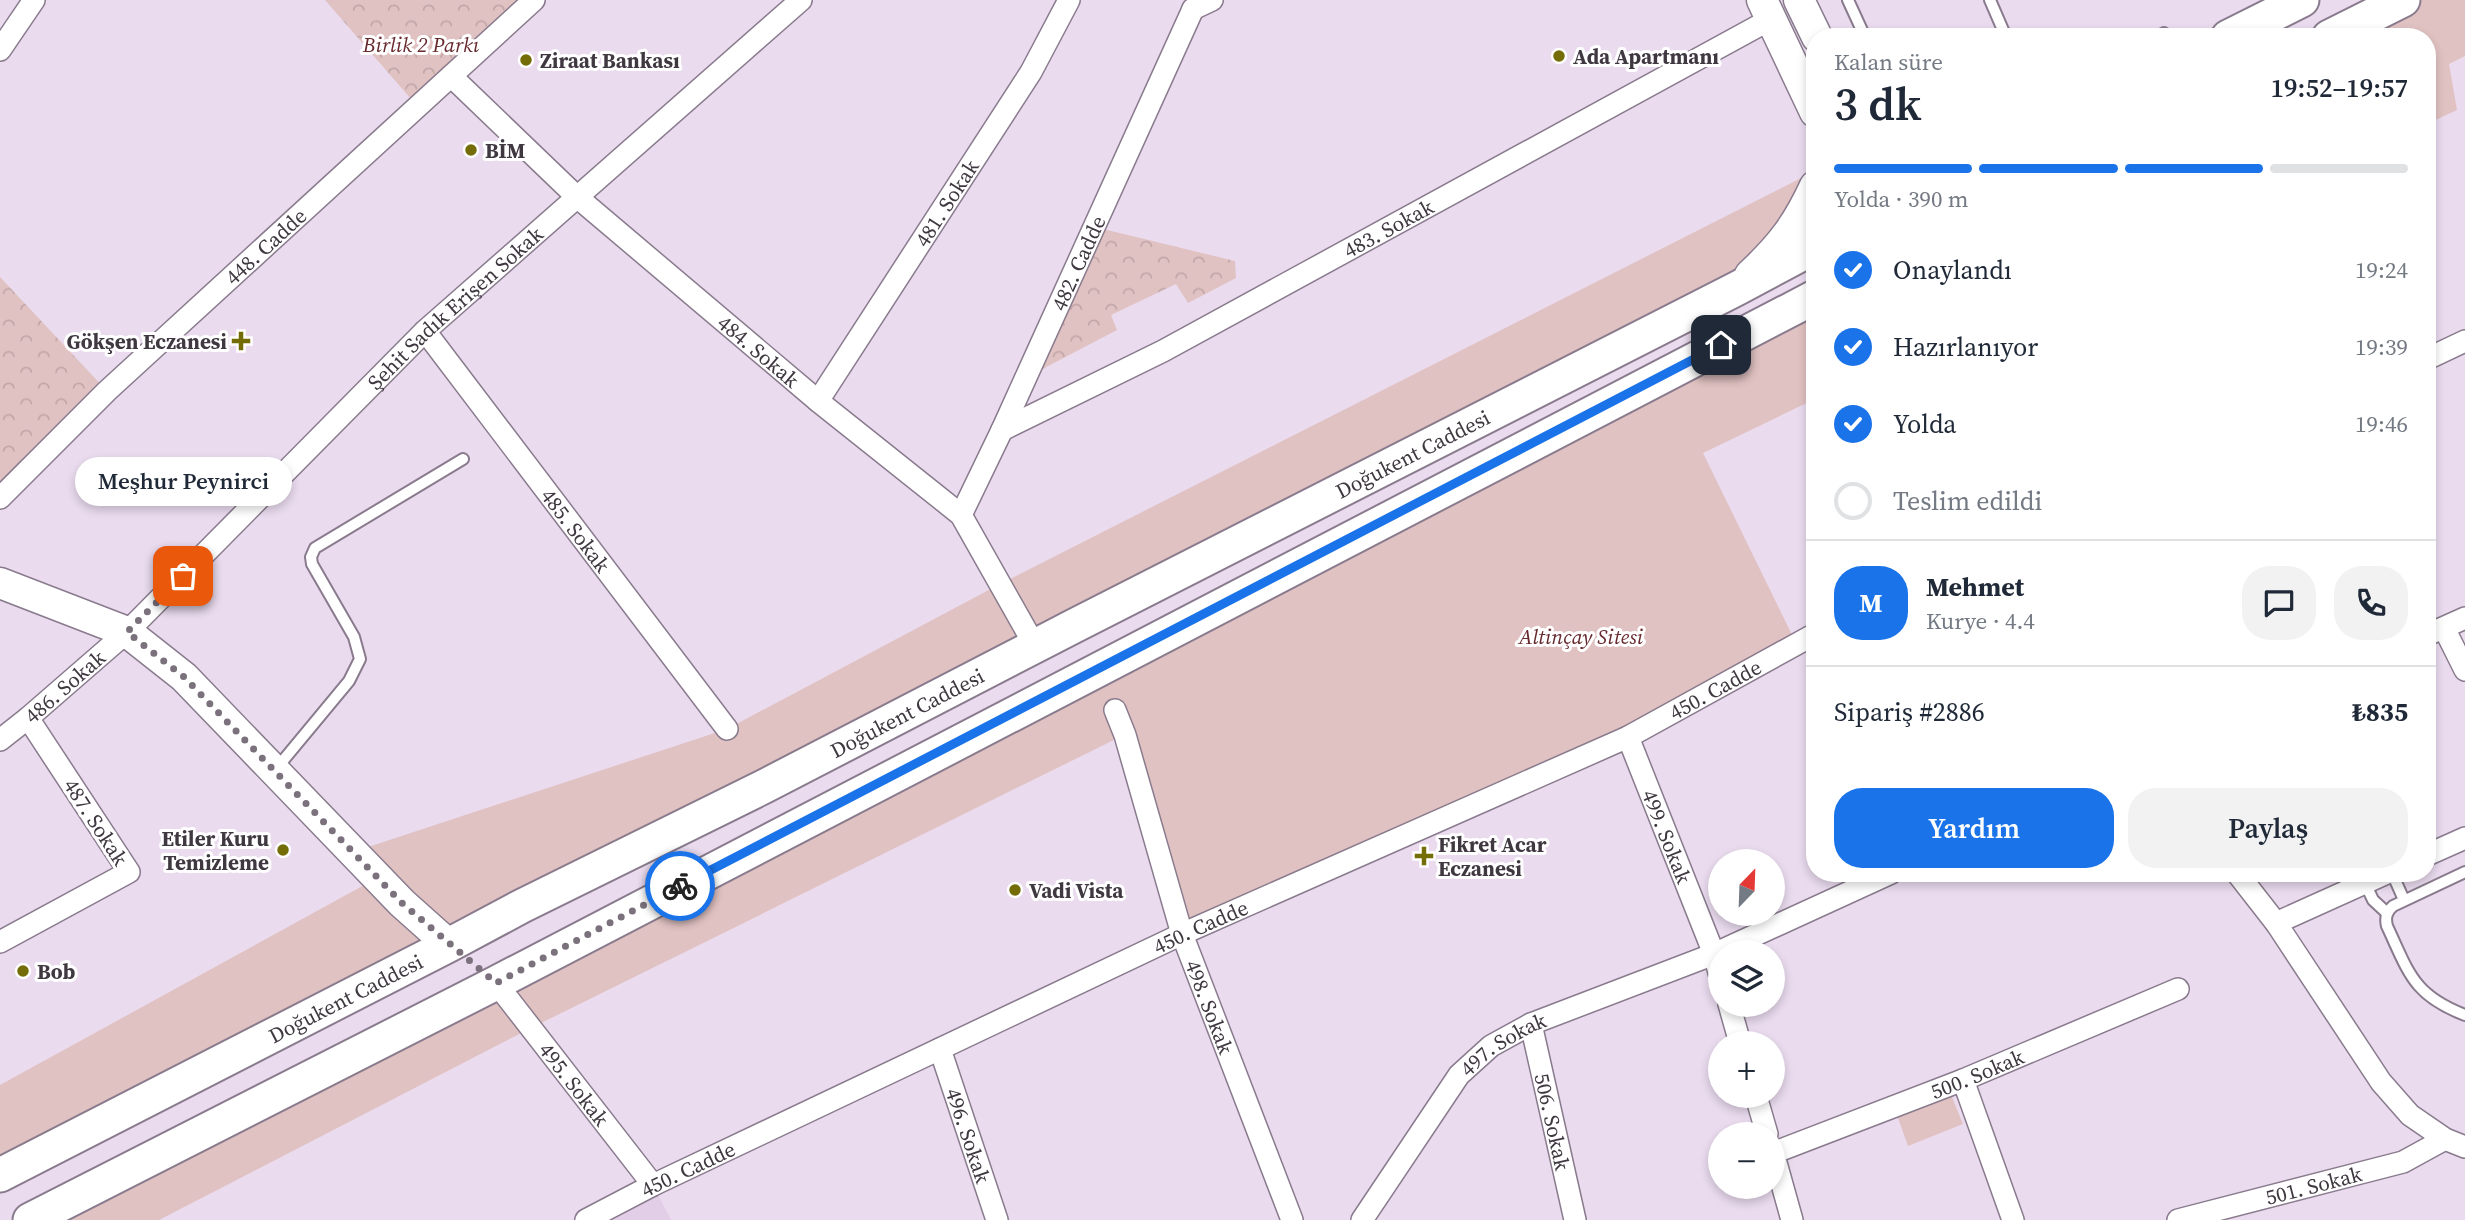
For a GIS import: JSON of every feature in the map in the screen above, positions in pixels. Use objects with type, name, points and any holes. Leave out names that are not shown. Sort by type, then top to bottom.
[{"type":"main road","points":[[1799,0],[1813,28]]},
{"type":"main road","points":[[2246,28],[2302,0]]},
{"type":"main road","points":[[2347,28],[2403,0]]},
{"type":"main road","points":[[1766,9],[1806,93]]},
{"type":"main road","points":[[1736,289],[1780,246],[1806,206]]},
{"type":"main road","name":"Doğukent Caddesi","points":[[0,1175],[1806,252]]},
{"type":"main road","points":[[30,1220],[496,983],[1806,302]]},
{"type":"main road","points":[[0,583],[127,632],[184,677],[402,903],[496,983]]},
{"type":"street","points":[[0,50],[34,0]]},
{"type":"street","name":"448. Cadde","points":[[0,498],[107,391],[534,0]]},
{"type":"street","name":"Şehit Sadık Erişen Sokak","points":[[127,632],[425,331],[801,0]]},
{"type":"street","name":"481. Sokak","points":[[818,401],[1031,72],[1069,0]]},
{"type":"street","name":"482. Cadde","points":[[961,515],[1198,3]]},
{"type":"street","name":"483. Sokak","points":[[1002,430],[1163,351],[1766,9]]},
{"type":"street","name":"484. Sokak","points":[[451,76],[577,197],[818,401],[961,515],[1035,646]]},
{"type":"street","name":"485. Sokak","points":[[425,331],[727,729]]},
{"type":"street","points":[[2436,355],[2465,341]]},
{"type":"street","points":[[2436,632],[2465,618]]},
{"type":"street","name":"486. Sokak","points":[[0,740],[28,719],[127,632]]},
{"type":"street","points":[[2436,633],[2465,670]]},
{"type":"street","name":"450. Cadde","points":[[586,1220],[653,1185],[1182,934],[1628,737],[1806,639]]},
{"type":"street","name":"498. Sokak","points":[[1115,710],[1125,735],[1182,934],[1293,1220]]},
{"type":"street","name":"487. Sokak","points":[[0,942],[130,872],[28,719]]},
{"type":"street","name":"499. Sokak","points":[[1628,737],[1708,940]]},
{"type":"street","points":[[2436,851],[2465,838]]},
{"type":"street","name":"497. Sokak","points":[[1745,940],[1871,882]]},
{"type":"street","points":[[2244,882],[2276,923],[2381,1082],[2410,1115],[2455,1143]]},
{"type":"street","points":[[2276,923],[2365,883]]},
{"type":"street","name":"497. Sokak","points":[[1362,1220],[1459,1075],[1491,1046],[1531,1024],[1708,956]]},
{"type":"street","name":"495. Sokak","points":[[496,983],[653,1185]]},
{"type":"street","name":"500. Sokak","points":[[1785,1148],[1963,1080],[2178,989]]},
{"type":"street","name":"506. Sokak","points":[[1531,1024],[1575,1220]]},
{"type":"street","name":"496. Sokak","points":[[940,1049],[997,1220]]},
{"type":"street","points":[[1963,1080],[2013,1220]]},
{"type":"street","name":"501. Sokak","points":[[2178,1220],[2403,1162],[2455,1143]]},
{"type":"street","points":[[1785,1195],[1792,1220]]},
{"type":"lane","points":[[1848,0],[1861,28]]},
{"type":"lane","points":[[1990,0],[2002,28]]},
{"type":"lane","points":[[275,771],[349,681],[360,659],[354,637],[312,564],[313,551],[317,546],[463,458]]},
{"type":"lane","points":[[2386,913],[2404,900],[2465,872]]},
{"type":"lane","points":[[2394,882],[2404,900]]},
{"type":"lane","points":[[2365,883],[2373,900],[2386,913],[2387,926],[2416,984],[2432,1000],[2465,1015]]},
{"type":"shaded area","points":[[653,1185],[671,1220],[587,1220]]},
{"type":"green space","name":"Birlik 2 Parkı","points":[[325,0],[534,0],[418,107]]},
{"type":"green space","points":[[2403,0],[2465,0],[2465,56],[2449,64],[2457,110],[2436,120],[2436,28],[2347,28]]},
{"type":"green space","points":[[1806,176],[1806,198],[1736,289],[0,1175],[0,1085],[377,878],[353,852],[727,729],[1000,584]]},
{"type":"green space","points":[[1103,229],[1235,261],[1236,278],[1188,303],[1176,284],[1111,315],[1117,330],[1031,375]]},
{"type":"green space","points":[[0,277],[107,391],[0,498]]},
{"type":"green space","name":"Altinçay Sitesi","points":[[1806,302],[1806,403],[1703,453],[1796,643],[1628,737],[1182,934],[1124,735],[531,1028],[159,1220],[30,1220]]},
{"type":"green space","points":[[1950,1092],[1963,1124],[1908,1146],[1897,1115]]},
{"type":"way so far","points":[[183,576],[127,632],[184,677],[402,903],[496,983],[680,886]]},
{"type":"place","name":"Ada Apartmanı","points":[[1559,56]]},
{"type":"place","name":"Ziraat Bankası","points":[[526,60]]},
{"type":"place","name":"BİM","points":[[471,150]]},
{"type":"place","name":"Gökşen Eczanesi","points":[[241,341]]},
{"type":"place","name":"Meşhur Peynirci","points":[[183,576]]},
{"type":"place","name":"Etiler Kuru Temizleme","points":[[283,850]]},
{"type":"place","name":"Fikret Acar Eczanesi","points":[[1424,856]]},
{"type":"place","name":"Vadi Vista","points":[[1015,890]]},
{"type":"place","name":"Bob","points":[[23,971]]},
{"type":"route","points":[[680,886],[1721,345]]}]
